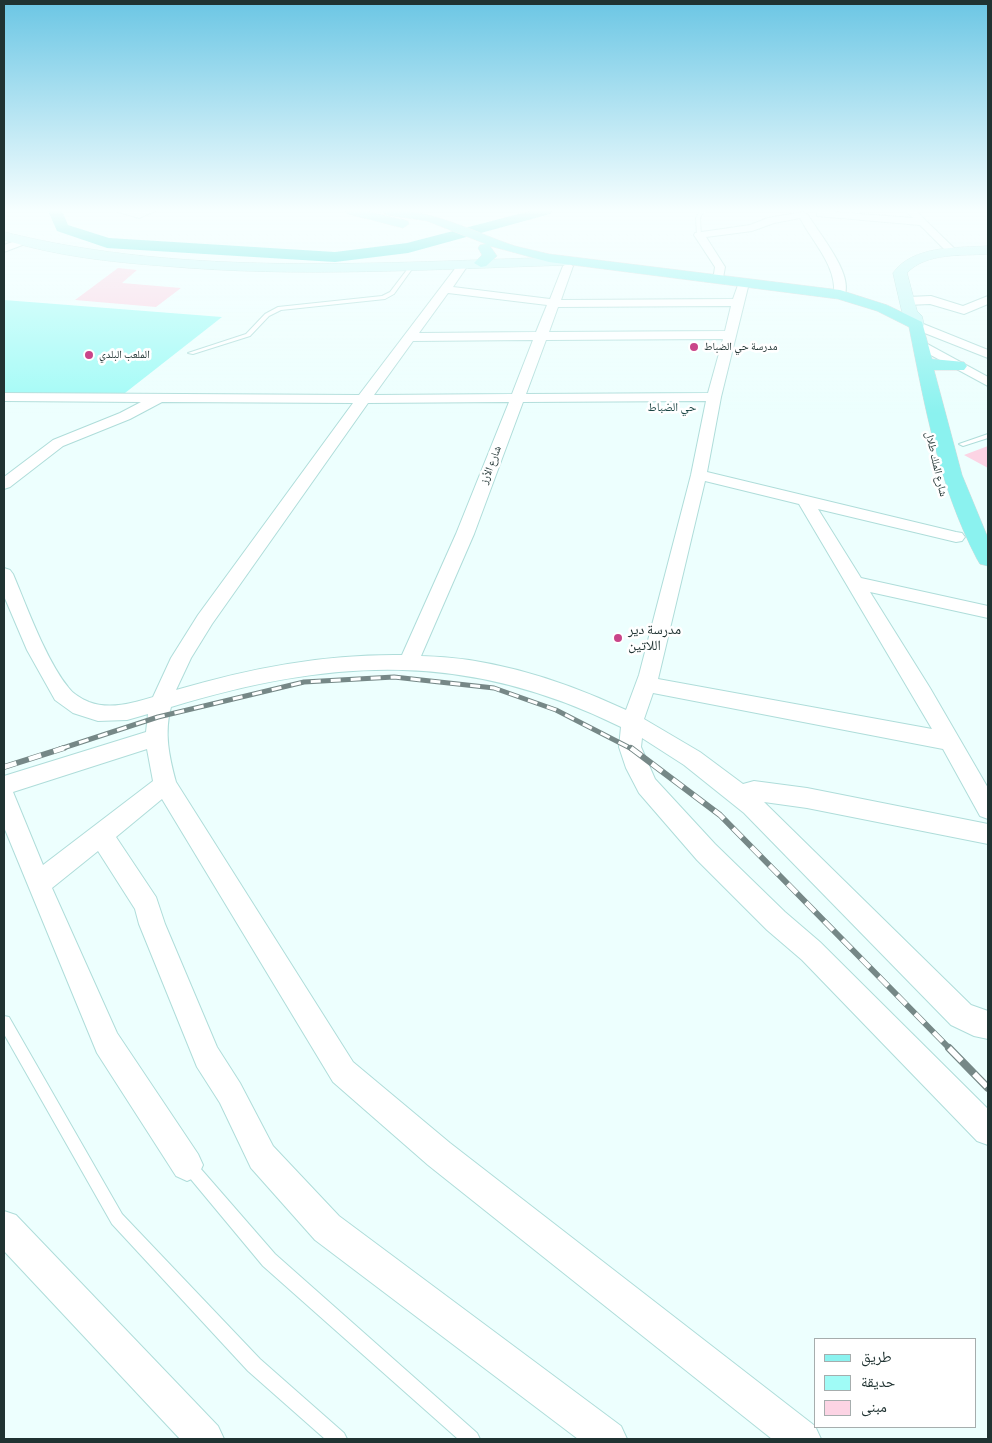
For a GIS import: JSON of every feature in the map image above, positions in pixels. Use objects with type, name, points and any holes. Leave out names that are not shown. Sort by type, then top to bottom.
[{"type":"main road","points":[[653,278],[740,294],[853,304],[878,315],[910,319]]},
{"type":"main road","points":[[718,278],[842,295],[910,319]]},
{"type":"main road","points":[[901,278],[910,319]]},
{"type":"main road","points":[[842,295],[910,319]]},
{"type":"main road","name":"شارع الملك طلال","points":[[910,319],[925,364],[952,477],[962,506],[988,559]]},
{"type":"main road","name":"شارع الملك طلال","points":[[910,319],[937,474],[956,537],[988,581]]},
{"type":"main road","points":[[925,364],[958,366]]},
{"type":"street","points":[[453,278],[274,521],[198,632],[177,667],[162,702],[155,738],[165,784],[343,1072],[439,1154],[802,1439]]},
{"type":"street","name":"شارع الأرز","points":[[409,661],[465,534],[563,278]]},
{"type":"street","points":[[839,278],[842,295]]},
{"type":"street","points":[[445,289],[554,303],[603,306],[740,294],[714,397],[700,475],[646,684],[632,724],[630,747],[637,768],[647,786],[737,884],[811,951],[988,1130]]},
{"type":"street","points":[[910,319],[936,301],[952,308],[964,310],[988,300]]},
{"type":"street","points":[[910,319],[988,354]]},
{"type":"street","points":[[910,319],[958,366],[988,382]]},
{"type":"street","points":[[409,337],[730,335]]},
{"type":"street","points":[[5,398],[363,399],[714,397]]},
{"type":"street","points":[[4,484],[58,443],[125,416],[160,398]]},
{"type":"street","points":[[700,475],[956,537]]},
{"type":"street","points":[[806,502],[923,694],[988,809]]},
{"type":"street","points":[[4,574],[8,599],[63,696],[88,710],[117,714],[259,676],[308,667],[409,661],[471,667],[521,677],[598,704],[678,751],[739,795],[775,826],[961,1015],[974,1022],[988,1025]]},
{"type":"street","points":[[854,582],[988,612]]},
{"type":"street","points":[[646,684],[948,741]]},
{"type":"street","points":[[4,786],[155,738]]},
{"type":"street","points":[[38,884],[165,784]]},
{"type":"street","points":[[739,795],[754,791],[807,798],[988,834]]},
{"type":"street","points":[[4,796],[38,884],[107,1042],[187,1164]]},
{"type":"street","points":[[101,835],[147,905],[156,934],[207,1057],[230,1093],[262,1157],[327,1228],[608,1439]]},
{"type":"street","points":[[4,1227],[205,1439]]},
{"type":"lane","points":[[191,353],[248,335],[266,315],[280,308],[382,298],[392,293],[403,278]]},
{"type":"lane","points":[[963,444],[988,436]]},
{"type":"lane","points":[[4,1022],[117,1219],[254,1365],[338,1439]]},
{"type":"lane","points":[[187,1164],[269,1260],[471,1439]]},
{"type":"green space","name":"الملعب البلدي","points":[[4,300],[222,317],[125,393],[4,394]]},
{"type":"building","points":[[104,278],[127,278],[122,283],[181,288],[156,307],[75,300]]},
{"type":"building","points":[[988,446],[988,468],[964,455]]},
{"type":"railway","points":[[60,749],[158,717],[304,682],[394,677],[494,688],[556,710],[632,749]]},
{"type":"railway","points":[[4,767],[64,748]]},
{"type":"railway","points":[[631,748],[720,815],[950,1049]]},
{"type":"railway","points":[[949,1048],[988,1088]]},
{"type":"place","name":"مدرسة حي الضباط","points":[[694,347]]},
{"type":"place","name":"الملعب البلدي","points":[[89,355]]},
{"type":"place","name":"مدرسة دير اللاتين","points":[[618,638]]},
{"type":"district","name":"حي الضباط","points":[[672,407]]}]
